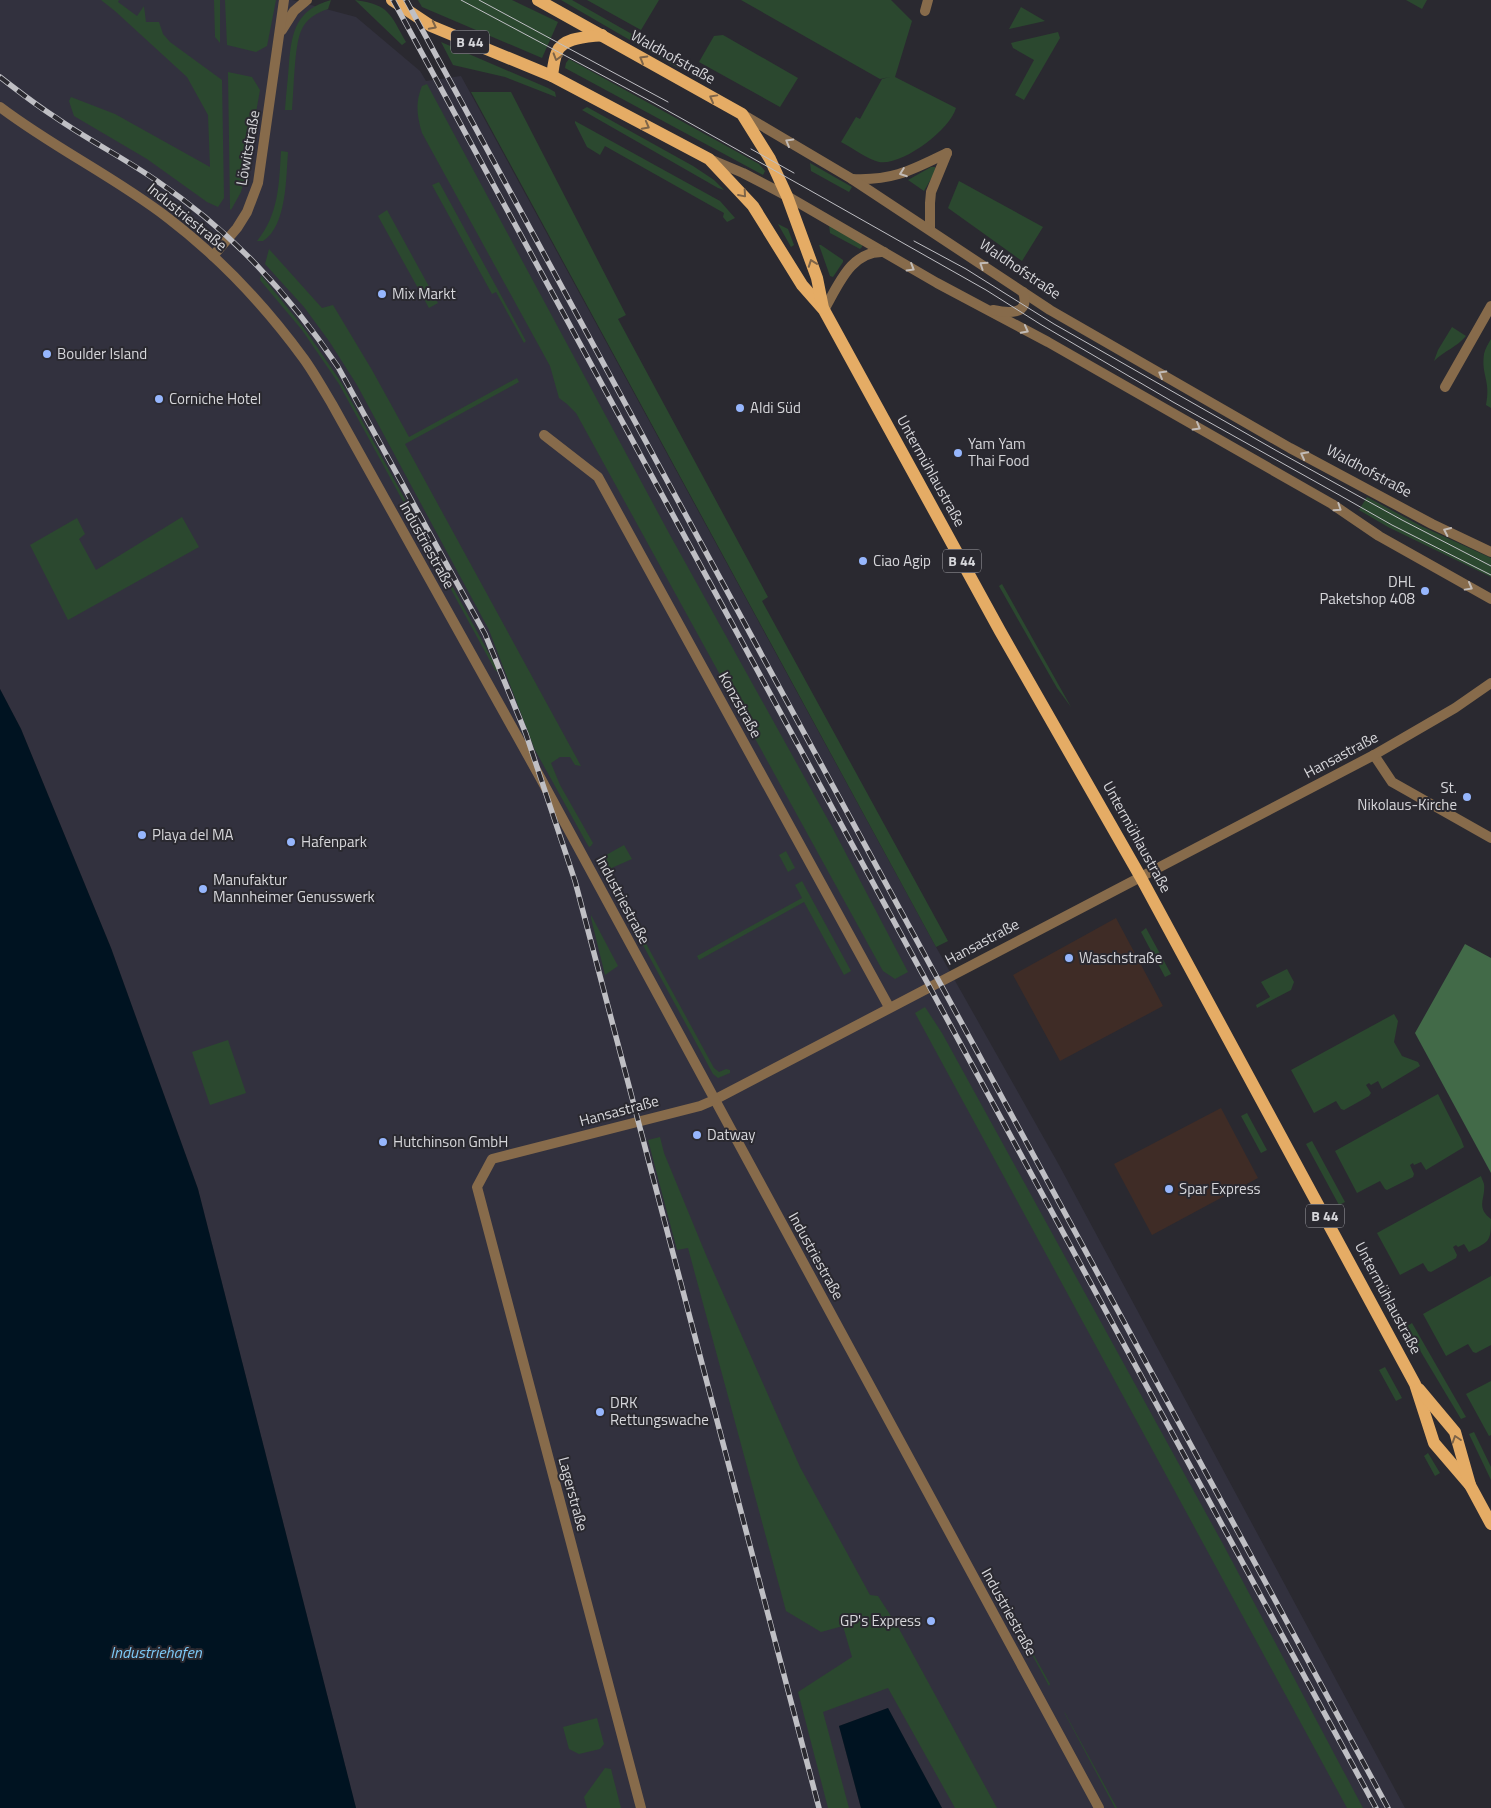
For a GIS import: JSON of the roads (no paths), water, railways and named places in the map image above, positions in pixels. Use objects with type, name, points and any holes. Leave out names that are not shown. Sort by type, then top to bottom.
[{"type":"main road","name":"B 44","points":[[392,0],[431,26],[552,76],[709,159]]},
{"type":"main road","name":"Waldhofstraße","points":[[538,0],[742,114]]},
{"type":"main road","points":[[552,76],[558,51],[562,44],[580,38],[602,35]]},
{"type":"main road","name":"Untermühlaustraße","points":[[742,114],[770,159],[787,196],[817,278],[824,310]]},
{"type":"main road","name":"Untermühlaustraße","points":[[709,159],[754,206],[802,285],[824,310],[1000,631],[1140,876],[1415,1384],[1434,1443],[1470,1485],[1491,1524]]},
{"type":"main road","name":"Untermühlaustraße","points":[[1415,1384],[1455,1432],[1470,1485]]},
{"type":"street","name":"Löwitstraße","points":[[213,256],[238,228],[255,195],[261,171],[284,0]]},
{"type":"street","name":"Löwitstraße","points":[[280,33],[294,10],[307,0]]},
{"type":"street","points":[[925,11],[928,0]]},
{"type":"street","name":"Industriestraße","points":[[0,108],[151,206],[186,232],[241,284],[281,328],[305,360],[332,404],[542,779],[714,1100],[1099,1808]]},
{"type":"street","name":"Waldhofstraße","points":[[742,114],[852,179],[1058,314],[1290,448],[1432,524],[1491,552]]},
{"type":"street","points":[[852,179],[873,180],[905,174],[947,153],[932,192],[930,229]]},
{"type":"street","points":[[709,159],[743,173],[787,196],[982,307],[1048,342],[1332,504],[1379,536],[1491,599]]},
{"type":"street","points":[[824,310],[854,263],[866,255],[886,252]]},
{"type":"street","points":[[982,307],[1009,313],[1015,312],[1024,304],[1023,292]]},
{"type":"street","points":[[1445,387],[1491,306]]},
{"type":"street","name":"Konzstraße","points":[[544,435],[598,477],[889,1007]]},
{"type":"street","name":"Hansastraße","points":[[477,1187],[492,1159],[700,1106],[714,1100],[1374,755],[1455,708],[1491,683]]},
{"type":"street","points":[[1374,755],[1392,782],[1491,838]]},
{"type":"street","name":"Lagerstraße","points":[[477,1187],[641,1808]]},
{"type":"water","name":"Industriehafen","points":[[0,689],[21,729],[111,948],[198,1189],[356,1808],[0,1808]]},
{"type":"water","points":[[888,1708],[942,1808],[861,1808],[839,1726]]},
{"type":"tram line","points":[[461,0],[654,103],[804,187],[986,290],[1173,402],[1392,525],[1491,575]]},
{"type":"tram line","points":[[479,0],[668,102]]},
{"type":"tram line","points":[[751,149],[794,173]]},
{"type":"tram line","points":[[914,241],[966,269],[1054,324],[1277,451],[1402,520],[1491,566]]},
{"type":"railway","points":[[393,0],[1376,1808]]},
{"type":"railway","points":[[406,0],[1388,1808]]},
{"type":"railway","points":[[0,77],[27,98],[184,201],[234,243],[279,289],[338,367],[485,634],[526,734],[575,881],[819,1808]]},
{"type":"place","name":"Mix Markt","points":[[382,294]]},
{"type":"place","name":"Boulder Island","points":[[47,354]]},
{"type":"place","name":"Corniche Hotel","points":[[159,399]]},
{"type":"place","name":"Aldi Süd","points":[[740,408]]},
{"type":"place","name":"Yam Yam Thai Food","points":[[958,453]]},
{"type":"place","name":"Ciao Agip","points":[[863,561]]},
{"type":"place","name":"DHL Paketshop 408","points":[[1425,591]]},
{"type":"place","name":"St. Nikolaus-Kirche","points":[[1467,797]]},
{"type":"place","name":"Playa del MA","points":[[142,835]]},
{"type":"place","name":"Hafenpark","points":[[291,842]]},
{"type":"place","name":"Manufaktur Mannheimer Genusswerk","points":[[203,889]]},
{"type":"place","name":"Waschstraße","points":[[1069,958]]},
{"type":"place","name":"Datway","points":[[697,1135]]},
{"type":"place","name":"Hutchinson GmbH","points":[[383,1142]]},
{"type":"place","name":"Spar Express","points":[[1169,1189]]},
{"type":"place","name":"DRK Rettungswache","points":[[600,1412]]},
{"type":"place","name":"GP's Express","points":[[931,1621]]}]
